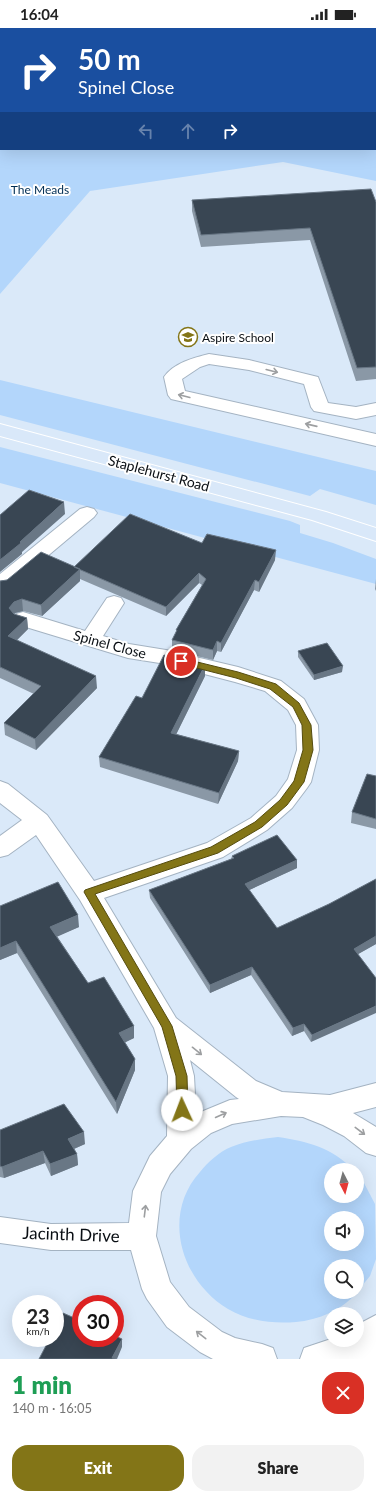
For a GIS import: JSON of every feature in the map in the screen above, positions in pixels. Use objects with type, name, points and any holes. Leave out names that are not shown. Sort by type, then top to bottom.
[{"type":"main road","name":"Staplehurst Road","points":[[0,430],[319,516],[376,535]]},
{"type":"main road","name":"Staplehurst Road","points":[[319,516],[376,527]]},
{"type":"street","points":[[376,409],[356,413],[320,407],[312,381],[249,365],[210,359],[194,363],[173,376],[177,395],[376,440]]},
{"type":"street","points":[[347,434],[338,425],[356,413]]},
{"type":"street","points":[[0,585],[87,513]]},
{"type":"street","points":[[90,640],[114,603]]},
{"type":"street","name":"Spinel Close","points":[[23,619],[128,651],[166,657],[238,675],[273,686],[296,705],[307,725],[308,750],[299,782],[284,802],[259,824],[214,850],[89,892]]},
{"type":"street","points":[[0,790],[39,821],[89,892],[167,1026],[181,1076],[181,1140]]},
{"type":"street","points":[[0,848],[39,821]]},
{"type":"street","points":[[167,1026],[246,1089],[290,1105],[328,1113],[356,1127],[376,1144]]},
{"type":"street","points":[[262,1359],[230,1355],[178,1317],[157,1289],[142,1236],[147,1191],[160,1165],[181,1140],[202,1124],[230,1112],[290,1105],[330,1107],[376,1095]]},
{"type":"street","name":"Jacinth Drive","points":[[0,1230],[51,1237],[142,1236]]},
{"type":"street","points":[[315,1359],[362,1351],[376,1330]]},
{"type":"green space","name":"The Meads","points":[[0,150],[376,150],[376,181],[283,162],[90,191],[0,294]]},
{"type":"green space","points":[[0,380],[376,471],[376,505],[320,489],[310,496],[0,415]]},
{"type":"green space","points":[[0,447],[290,521],[300,525],[300,533],[333,543],[376,559],[376,584],[0,483]]},
{"type":"green space","points":[[278,1137],[309,1143],[328,1151],[346,1163],[324,1163],[324,1203],[364,1203],[364,1183],[375,1204],[376,1259],[370,1276],[364,1283],[364,1259],[324,1259],[324,1299],[350,1299],[340,1307],[324,1307],[324,1315],[313,1319],[296,1322],[261,1321],[228,1309],[212,1297],[198,1282],[188,1265],[182,1246],[179,1227],[181,1208],[188,1189],[200,1172],[214,1158],[227,1149],[260,1139]]},
{"type":"building","points":[[371,189],[376,202],[376,367],[357,368],[310,228],[201,235],[192,200]]},
{"type":"building","points":[[29,490],[64,502],[20,542],[21,543],[0,560],[0,515]]},
{"type":"building","points":[[130,514],[202,543],[207,534],[276,550],[259,582],[255,580],[221,643],[217,641],[213,650],[172,640],[176,630],[206,579],[199,573],[166,607],[74,567]]},
{"type":"building","points":[[41,552],[80,569],[41,605],[22,599],[14,602],[9,608],[14,614],[27,618],[8,636],[96,676],[35,739],[4,723],[41,686],[0,667],[0,581],[7,580]]},
{"type":"building","points":[[327,643],[343,666],[314,675],[298,651]]},
{"type":"building","points":[[164,655],[205,665],[171,733],[239,751],[219,793],[99,757],[136,696],[142,698]]},
{"type":"building","points":[[367,774],[376,776],[376,819],[352,812]]},
{"type":"building","points":[[277,835],[297,860],[245,884],[277,928],[329,904],[376,879],[376,936],[354,949],[376,978],[376,1006],[312,1035],[304,1024],[293,1028],[252,967],[210,985],[149,890],[234,858],[232,856]]},
{"type":"building","points":[[58,882],[78,915],[50,927],[88,983],[104,977],[134,1026],[119,1033],[135,1059],[116,1102],[16,941],[0,948],[0,906]]},
{"type":"building","points":[[64,1104],[84,1132],[68,1139],[77,1154],[50,1164],[43,1151],[2,1167],[0,1166],[0,1130]]},
{"type":"building","points":[[64,1313],[72,1317],[72,1347],[118,1347],[112,1358],[116,1359],[39,1359],[45,1347],[64,1347]]},
{"type":"place","name":"Aspire School","points":[[188,337]]},
{"type":"route","points":[[181,661],[238,675],[273,686],[296,705],[307,725],[308,750],[299,782],[284,802],[259,824],[214,850],[89,892],[167,1026],[181,1076],[182,1110]]}]
